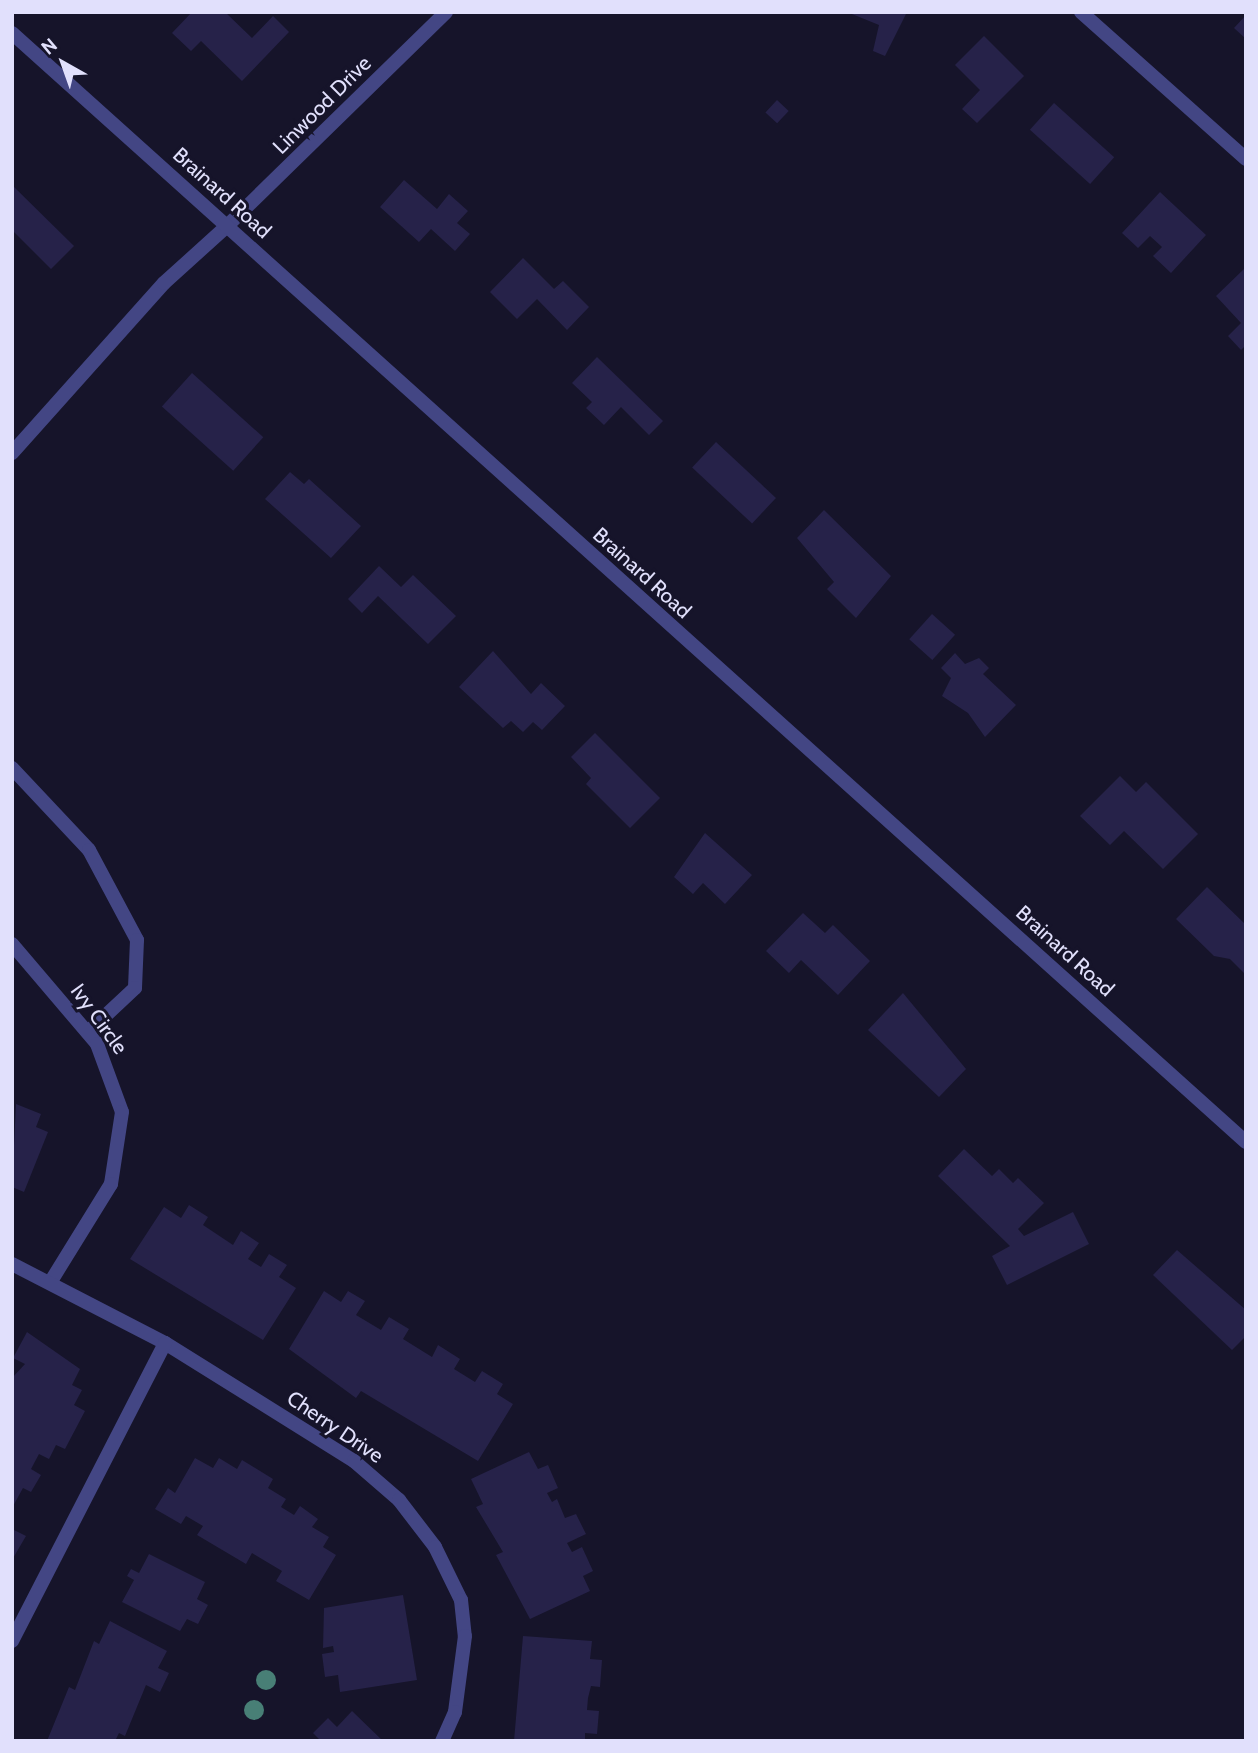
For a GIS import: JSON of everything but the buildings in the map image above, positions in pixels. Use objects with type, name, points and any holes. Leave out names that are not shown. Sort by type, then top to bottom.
[{"type":"street","name":"Linwood Drive","points":[[12,453],[163,283],[227,226],[446,12]]},
{"type":"street","points":[[1081,12],[1246,159]]},
{"type":"street","name":"Brainard Road","points":[[12,33],[1246,1142]]},
{"type":"street","points":[[12,768],[89,850],[137,940],[135,988],[88,1032]]},
{"type":"street","name":"Ivy Circle","points":[[12,944],[88,1032],[116,1083],[122,1142],[111,1184],[51,1280]]},
{"type":"street","name":"Cherry Drive","points":[[12,1264],[51,1280],[164,1343],[354,1461],[399,1500],[435,1547],[461,1600],[465,1636],[455,1712],[442,1741]]},
{"type":"street","points":[[12,1641],[164,1343]]}]
